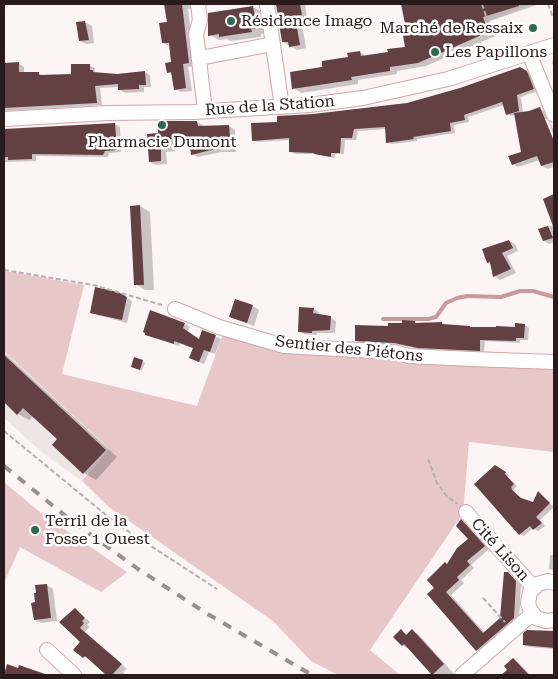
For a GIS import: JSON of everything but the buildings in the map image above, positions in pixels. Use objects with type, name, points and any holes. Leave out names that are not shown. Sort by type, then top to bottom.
[{"type":"street","points":[[198,4],[200,20],[196,34],[206,111]]},
{"type":"street","points":[[267,4],[282,107]]},
{"type":"street","points":[[200,58],[273,44]]},
{"type":"street","name":"Rue de la Station","points":[[4,119],[108,113],[282,107],[363,98],[448,79],[554,45]]},
{"type":"street","points":[[529,53],[554,114]]},
{"type":"street","name":"Sentier des Piétons","points":[[175,309],[219,327],[284,346],[394,352],[409,356],[554,362]]},
{"type":"street","name":"Cité Lison","points":[[466,512],[534,588]]},
{"type":"street","name":"Cité Lison","points":[[532,614],[528,598],[534,588],[542,582],[554,583]]},
{"type":"street","points":[[462,675],[532,614],[541,620],[554,620]]},
{"type":"street","points":[[47,650],[74,675]]},
{"type":"path","points":[[482,4],[493,36]]},
{"type":"path","points":[[548,4],[552,17]]},
{"type":"path","points":[[4,270],[94,285],[175,309]]},
{"type":"path","points":[[4,431],[117,524],[217,589]]},
{"type":"path","points":[[428,459],[437,483],[446,495],[466,512]]},
{"type":"path","points":[[483,598],[514,630]]},
{"type":"shaded area","points":[[479,4],[531,4],[486,22]]},
{"type":"shaded area","points":[[4,271],[84,285],[62,374],[197,406],[224,331],[330,352],[333,357],[355,357],[360,353],[554,365],[554,452],[469,442],[463,513],[370,650],[400,675],[338,675],[311,661],[273,621],[109,507],[82,481],[109,449],[4,351]]},
{"type":"shaded area","points":[[4,351],[110,450],[82,481],[44,454],[4,418]]},
{"type":"shaded area","name":"Terril de la Fosse 1 Ouest","points":[[4,482],[42,514],[127,572],[101,592],[20,547],[4,583]]},
{"type":"waterway","points":[[383,319],[428,319],[436,317],[446,303],[467,296],[501,297],[520,291],[533,291],[554,297]]},
{"type":"railway","points":[[4,466],[68,518],[138,569],[206,613],[312,675]]},
{"type":"place","name":"Résidence Imago","points":[[231,21]]},
{"type":"place","name":"Marché de Ressaix","points":[[533,28]]},
{"type":"place","name":"Les Papillons","points":[[435,52]]},
{"type":"place","name":"Pharmacie Dumont","points":[[162,125]]},
{"type":"place","name":"Terril de la Fosse 1 Ouest","points":[[35,530]]}]
